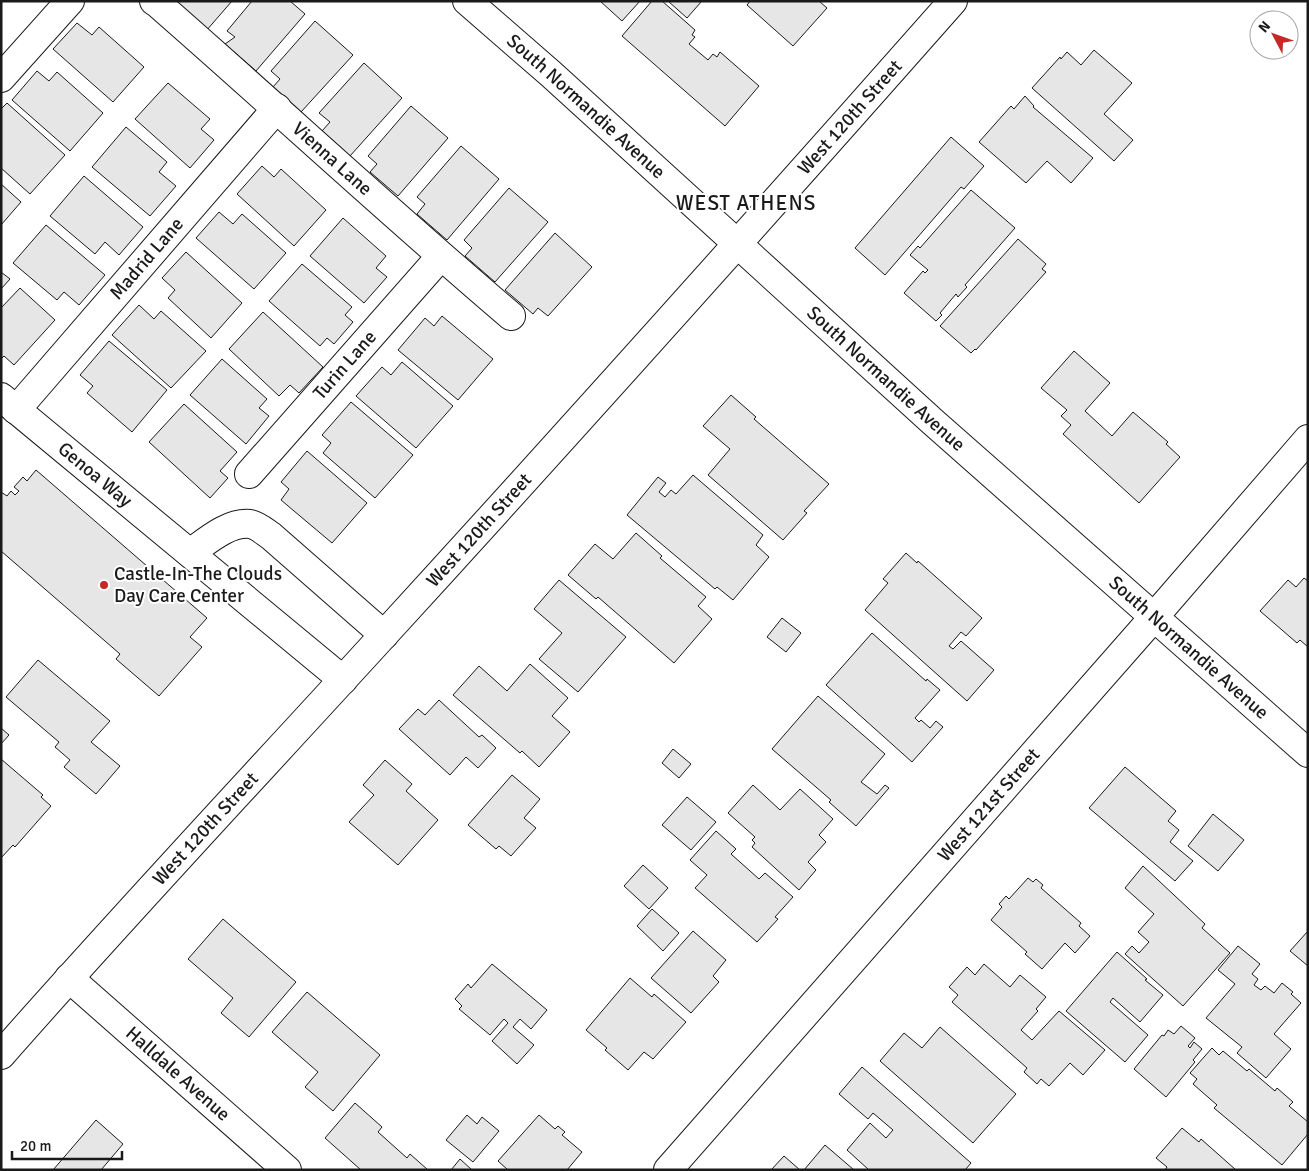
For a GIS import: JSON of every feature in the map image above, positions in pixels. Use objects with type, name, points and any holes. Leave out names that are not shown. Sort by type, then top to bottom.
[{"type":"street","points":[[1,78],[70,1]]},
{"type":"street","name":"Vienna Lane","points":[[154,1],[511,316]]},
{"type":"street","name":"South Normandie Avenue","points":[[467,1],[558,81],[933,422],[1308,753]]},
{"type":"street","name":"West 120th Street","points":[[1,1055],[738,244],[953,1]]},
{"type":"street","name":"Madrid Lane","points":[[9,404],[277,108]]},
{"type":"street","name":"Turin Lane","points":[[249,474],[441,256]]},
{"type":"street","name":"Genoa Way","points":[[9,404],[343,680]]},
{"type":"street","name":"West 121st Street","points":[[668,1170],[1308,439]]},
{"type":"street","points":[[190,553],[218,533],[236,525],[252,524],[271,536],[384,635]]},
{"type":"street","name":"Halldale Avenue","points":[[69,978],[287,1170]]},
{"type":"building","points":[[180,1],[232,1],[206,31],[176,5]]},
{"type":"building","points":[[252,1],[290,1],[305,14],[256,71],[225,44],[235,37],[227,31]]},
{"type":"building","points":[[600,1],[640,1],[622,21]]},
{"type":"building","points":[[652,1],[662,1],[695,30],[692,35],[695,37],[689,44],[708,60],[713,54],[717,57],[720,52],[759,86],[725,126],[622,36]]},
{"type":"building","points":[[668,1],[700,1],[701,2],[687,18]]},
{"type":"building","points":[[750,1],[819,1],[827,8],[793,46],[747,5]]},
{"type":"building","points":[[315,21],[353,55],[301,112],[273,87],[280,79],[271,71]]},
{"type":"building","points":[[77,23],[92,35],[99,27],[144,67],[113,102],[53,49]]},
{"type":"building","points":[[1094,50],[1132,83],[1104,114],[1133,140],[1114,161],[1032,88],[1060,57],[1061,59],[1067,52],[1081,65]]},
{"type":"building","points":[[364,63],[402,98],[350,156],[322,131],[330,122],[319,113]]},
{"type":"building","points":[[37,71],[49,81],[57,72],[103,113],[70,151],[12,100]]},
{"type":"building","points":[[168,83],[210,119],[201,129],[214,140],[190,168],[135,119]]},
{"type":"building","points":[[1025,96],[1033,107],[1093,158],[1071,183],[1047,161],[1026,183],[979,142],[1011,106],[1014,109]]},
{"type":"building","points":[[7,103],[65,155],[30,194],[1,168],[1,109]]},
{"type":"building","points":[[411,106],[448,138],[398,196],[370,172],[377,164],[368,156]]},
{"type":"building","points":[[126,127],[167,162],[159,172],[176,186],[150,216],[92,167]]},
{"type":"building","points":[[951,137],[984,166],[964,189],[961,187],[885,275],[855,248]]},
{"type":"building","points":[[461,146],[499,179],[447,240],[417,214],[425,204],[417,197]]},
{"type":"building","points":[[262,166],[274,177],[281,169],[326,210],[294,246],[237,194]]},
{"type":"building","points":[[84,176],[143,227],[119,255],[105,242],[95,254],[50,216]]},
{"type":"building","points":[[1,184],[21,202],[1,225]]},
{"type":"building","points":[[509,188],[548,222],[495,282],[465,256],[472,248],[464,240]]},
{"type":"building","points":[[971,190],[1015,228],[965,285],[967,287],[958,297],[956,294],[940,313],[942,315],[936,321],[904,293],[923,271],[925,273],[928,270],[910,255],[918,246],[920,248]]},
{"type":"building","points":[[219,212],[233,224],[242,214],[286,253],[254,289],[196,238]]},
{"type":"building","points":[[343,218],[386,256],[376,268],[387,277],[364,303],[310,256]]},
{"type":"building","points":[[46,225],[105,275],[79,305],[64,292],[57,300],[13,263]]},
{"type":"building","points":[[555,233],[592,267],[548,316],[538,308],[533,314],[505,290]]},
{"type":"building","points":[[1018,239],[1046,264],[1042,269],[1046,272],[976,350],[971,353],[940,326]]},
{"type":"building","points":[[186,252],[242,303],[211,338],[168,298],[175,290],[162,278]]},
{"type":"building","points":[[302,264],[352,307],[345,315],[353,322],[334,344],[327,338],[320,346],[269,301]]},
{"type":"building","points":[[1,272],[10,279],[1,289]]},
{"type":"building","points":[[20,288],[55,320],[14,365],[4,356],[1,359],[1,308]]},
{"type":"building","points":[[139,305],[154,319],[161,311],[206,351],[171,388],[112,335]]},
{"type":"building","points":[[263,312],[323,367],[299,393],[290,385],[279,396],[229,349]]},
{"type":"building","points":[[442,316],[493,359],[458,400],[398,350],[425,318],[434,326]]},
{"type":"building","points":[[109,341],[167,390],[132,432],[87,393],[93,386],[80,375]]},
{"type":"building","points":[[1074,351],[1110,383],[1085,411],[1112,436],[1133,412],[1168,442],[1166,444],[1180,457],[1139,503],[1063,434],[1071,425],[1061,416],[1067,410],[1041,388]]},
{"type":"building","points":[[222,359],[267,399],[259,408],[269,416],[246,444],[190,395]]},
{"type":"building","points":[[402,362],[453,406],[416,448],[356,396],[382,367],[391,375]]},
{"type":"building","points":[[731,395],[756,417],[754,419],[829,484],[804,511],[807,513],[783,540],[708,475],[730,449],[703,426]]},
{"type":"building","points":[[351,402],[413,455],[375,498],[323,453],[331,443],[322,435]]},
{"type":"building","points":[[184,404],[237,452],[220,471],[228,478],[210,498],[149,442]]},
{"type":"building","points":[[307,451],[367,503],[332,543],[281,500],[289,489],[281,482]]},
{"type":"building","name":"Castle-In-The Clouds Day Care Center","points":[[36,470],[207,618],[190,637],[202,647],[159,696],[116,659],[120,654],[1,551],[1,492],[7,496],[11,491],[15,495],[19,491],[14,487],[23,477],[27,481]]},
{"type":"building","points":[[693,475],[763,535],[756,545],[769,557],[733,600],[717,587],[715,589],[627,515],[658,477],[666,483],[659,492],[665,497],[671,490],[676,494]]},
{"type":"building","points":[[636,533],[662,556],[660,558],[706,597],[698,606],[712,619],[674,663],[598,597],[596,599],[568,575],[595,544],[613,559]]},
{"type":"building","points":[[906,553],[917,563],[918,561],[982,618],[966,636],[961,632],[949,646],[953,649],[961,641],[994,670],[967,701],[865,610],[888,583],[883,579]]},
{"type":"building","points":[[1304,578],[1308,581],[1308,647],[1300,640],[1297,643],[1260,611],[1288,580],[1296,587]]},
{"type":"building","points":[[559,580],[626,637],[578,692],[539,659],[562,633],[534,609]]},
{"type":"building","points":[[782,618],[801,633],[786,652],[767,637]]},
{"type":"building","points":[[872,633],[926,681],[927,679],[940,690],[915,718],[919,722],[921,720],[930,728],[936,721],[943,727],[912,762],[826,685]]},
{"type":"building","points":[[38,660],[110,721],[91,742],[120,766],[96,794],[64,767],[70,760],[55,747],[59,742],[6,697]]},
{"type":"building","points":[[530,664],[568,698],[552,716],[570,732],[539,767],[453,695],[479,666],[507,691]]},
{"type":"building","points":[[818,696],[885,754],[861,782],[877,794],[885,785],[889,788],[856,826],[829,802],[831,800],[772,749]]},
{"type":"building","points":[[439,700],[479,737],[482,735],[496,748],[478,768],[466,757],[450,775],[399,729],[418,709],[425,715]]},
{"type":"building","points":[[1,728],[9,735],[1,744]]},
{"type":"building","points":[[673,749],[691,764],[679,778],[662,763]]},
{"type":"building","points":[[1,759],[43,795],[41,797],[51,806],[15,847],[13,845],[1,858]]},
{"type":"building","points":[[385,760],[412,784],[406,791],[438,820],[398,865],[349,822],[374,795],[363,785]]},
{"type":"building","points":[[1125,767],[1176,811],[1168,821],[1179,830],[1170,842],[1193,861],[1175,881],[1089,808]]},
{"type":"building","points":[[512,775],[540,799],[524,818],[536,828],[511,856],[499,846],[496,849],[468,825]]},
{"type":"building","points":[[753,785],[780,810],[800,789],[833,819],[819,835],[826,842],[808,862],[816,870],[799,890],[752,847],[755,843],[752,840],[755,837],[728,813]]},
{"type":"building","points":[[687,797],[716,822],[691,850],[662,825]]},
{"type":"building","points":[[1213,814],[1244,840],[1218,871],[1188,846]]},
{"type":"building","points":[[716,831],[736,849],[731,854],[759,879],[765,873],[793,897],[775,917],[778,919],[757,942],[695,888],[707,875],[690,860]]},
{"type":"building","points":[[643,865],[668,888],[649,909],[624,886]]},
{"type":"building","points":[[1143,866],[1205,924],[1202,928],[1230,953],[1183,1006],[1125,954],[1132,946],[1139,953],[1149,942],[1138,932],[1154,914],[1125,888]]},
{"type":"building","points":[[1028,878],[1033,882],[1036,879],[1043,885],[1041,888],[1081,923],[1079,926],[1090,936],[1075,953],[1065,943],[1042,969],[1025,954],[1027,952],[991,920],[1002,907],[999,904],[1006,896],[1009,899]]},
{"type":"building","points":[[652,909],[679,933],[663,951],[637,926]]},
{"type":"building","points":[[223,919],[296,982],[249,1037],[221,1013],[233,998],[188,959]]},
{"type":"building","points":[[693,931],[726,960],[713,976],[719,982],[691,1013],[651,978]]},
{"type":"building","points":[[1308,931],[1308,966],[1290,951]]},
{"type":"building","points":[[1238,946],[1260,964],[1252,974],[1258,979],[1254,985],[1261,990],[1265,986],[1274,993],[1282,983],[1293,992],[1291,994],[1301,1003],[1274,1034],[1291,1049],[1266,1078],[1237,1053],[1242,1047],[1206,1018],[1235,984],[1218,970]]},
{"type":"building","points":[[1117,952],[1163,995],[1140,1022],[1113,998],[1110,1002],[1148,1035],[1125,1062],[1066,1011]]},
{"type":"building","points":[[492,964],[547,1010],[531,1029],[520,1019],[513,1027],[534,1045],[517,1064],[492,1041],[508,1023],[504,1019],[490,1035],[459,1009],[462,1006],[455,999],[468,984],[471,988]]},
{"type":"building","points":[[984,964],[1010,987],[1020,975],[1046,997],[1036,1009],[1038,1011],[1021,1030],[1032,1040],[1059,1011],[1105,1050],[1083,1075],[1070,1063],[1049,1086],[1041,1079],[1037,1084],[1024,1072],[1027,1068],[952,1002],[958,995],[949,987],[967,967],[975,975]]},
{"type":"building","points":[[630,978],[652,997],[654,994],[686,1022],[653,1059],[644,1052],[628,1070],[586,1030]]},
{"type":"building","points":[[307,992],[380,1055],[333,1111],[305,1087],[318,1072],[272,1032]]},
{"type":"building","points":[[1181,1026],[1195,1038],[1188,1046],[1190,1048],[1194,1042],[1202,1049],[1193,1060],[1195,1062],[1166,1097],[1134,1069],[1162,1035],[1164,1036],[1168,1030],[1174,1034]]},
{"type":"building","points":[[940,1027],[1016,1094],[973,1143],[880,1061],[904,1033],[922,1048]]},
{"type":"building","points":[[1212,1048],[1219,1055],[1223,1051],[1247,1071],[1249,1069],[1275,1091],[1277,1088],[1293,1102],[1289,1106],[1308,1122],[1308,1134],[1282,1165],[1214,1108],[1217,1105],[1193,1084],[1197,1079],[1190,1073]]},
{"type":"building","points":[[862,1067],[971,1163],[965,1170],[869,1170],[847,1150],[870,1123],[886,1138],[893,1130],[873,1113],[868,1119],[839,1094]]},
{"type":"building","points":[[355,1103],[382,1127],[378,1132],[407,1158],[410,1154],[428,1170],[361,1170],[325,1138]]},
{"type":"building","points":[[467,1115],[477,1124],[482,1117],[499,1131],[473,1162],[446,1140]]},
{"type":"building","points":[[539,1115],[555,1129],[558,1126],[565,1132],[562,1135],[582,1152],[567,1170],[508,1170],[498,1161]]},
{"type":"building","points":[[96,1120],[123,1144],[101,1170],[53,1170]]},
{"type":"building","points":[[1182,1128],[1199,1142],[1201,1139],[1236,1170],[1165,1170],[1167,1167],[1156,1158]]},
{"type":"building","points":[[825,1145],[854,1170],[804,1170]]},
{"type":"building","points":[[784,1156],[800,1170],[771,1170]]},
{"type":"building","points":[[460,1159],[472,1170],[451,1170]]},
{"type":"place","name":"Castle-In-The Clouds Day Care Center","points":[[104,585]]},
{"type":"district","name":"WEST ATHENS","points":[[746,203]]}]
